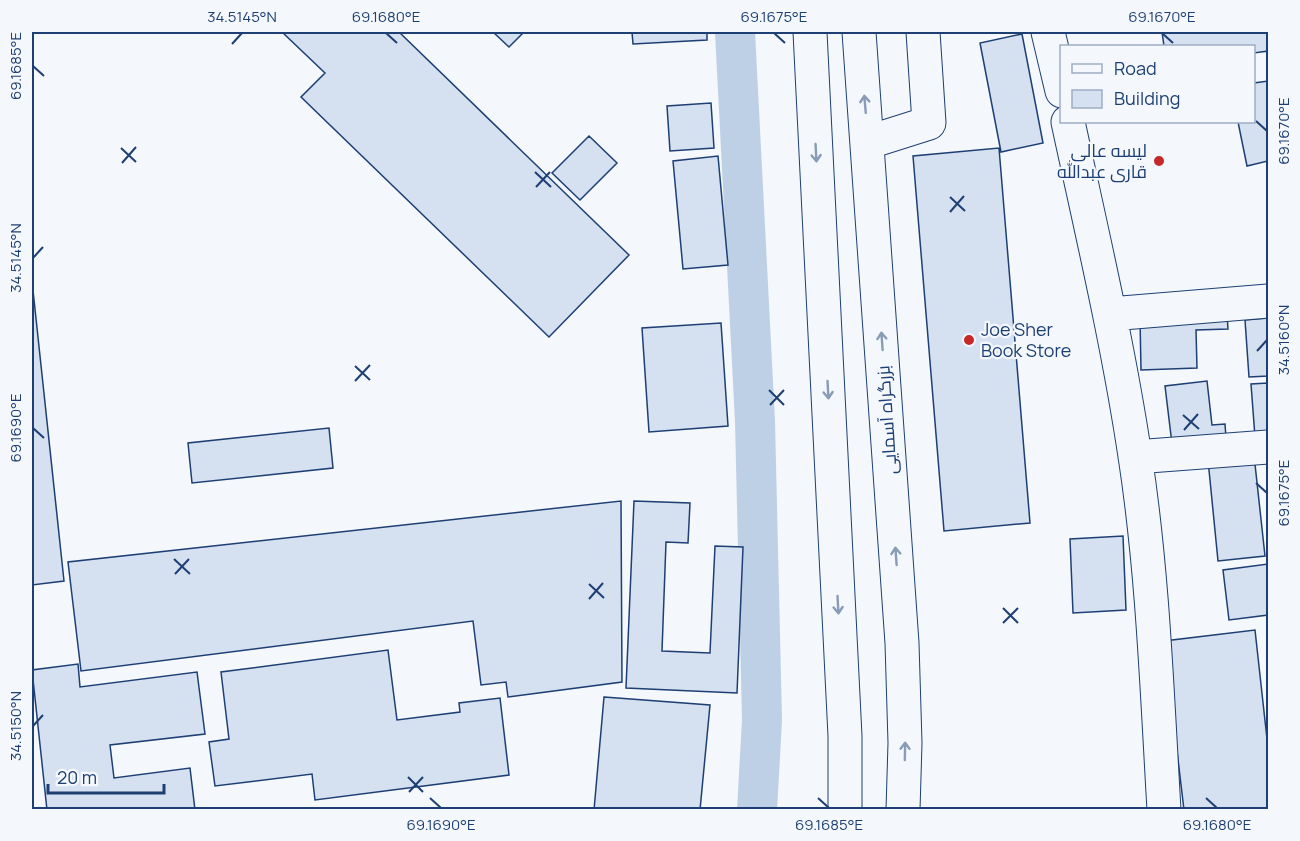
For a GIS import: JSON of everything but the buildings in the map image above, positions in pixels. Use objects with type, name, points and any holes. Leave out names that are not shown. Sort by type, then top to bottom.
[{"type":"main road","points":[[810,32],[843,713],[845,810]]},
{"type":"main road","name":"بزرگراه آسمایی","points":[[859,32],[869,142],[902,643],[905,743],[903,810]]},
{"type":"main road","points":[[869,142],[929,123],[923,32]]},
{"type":"main road","points":[[1048,32],[1060,83]]},
{"type":"main road","points":[[1068,123],[1110,314],[1135,458],[1155,652],[1164,810]]},
{"type":"main road","points":[[1110,314],[1269,301]]},
{"type":"main road","points":[[1135,458],[1269,447]]},
{"type":"waterway","points":[[735,32],[755,421],[762,720],[757,810]]},
{"type":"place","name":"لیسه عالی قاری عبدالله","points":[[1159,161]]},
{"type":"place","name":"Joe Sher Book Store","points":[[969,340]]}]
